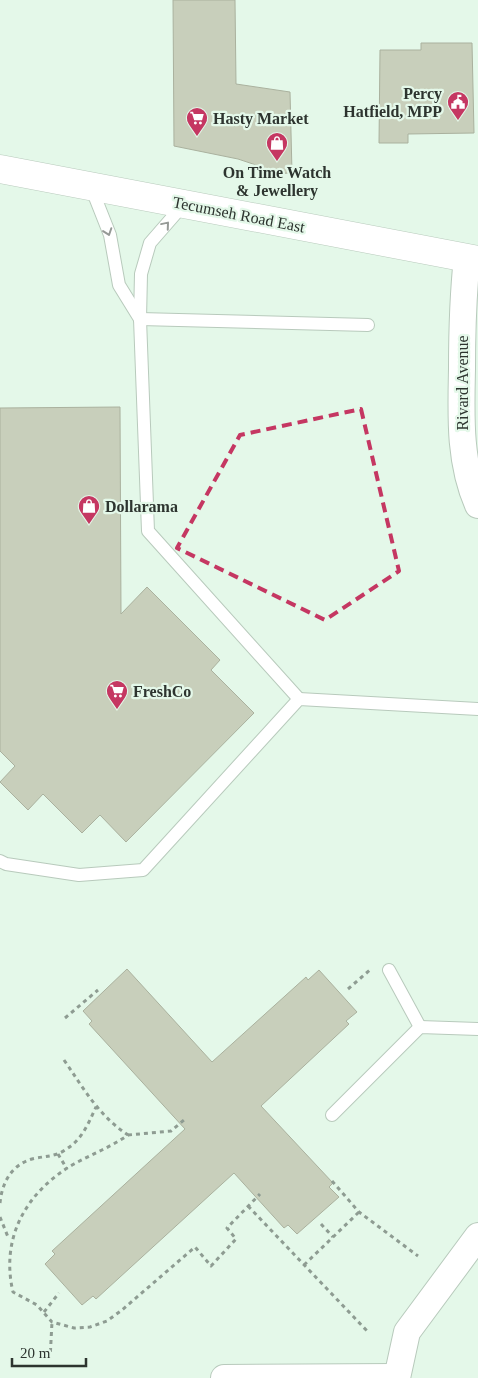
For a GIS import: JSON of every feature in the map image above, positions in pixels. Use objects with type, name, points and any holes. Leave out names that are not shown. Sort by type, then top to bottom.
[{"type":"main road","name":"Tecumseh Road East","points":[[0,169],[473,259]]},
{"type":"street","name":"Rivard Avenue","points":[[473,259],[462,304],[470,372],[460,431],[471,450],[470,487],[478,505]]},
{"type":"street","points":[[224,1378],[397,1377],[407,1332],[478,1236]]},
{"type":"lane","points":[[91,186],[110,235],[119,284],[140,319]]},
{"type":"lane","points":[[184,204],[150,243],[141,274],[140,319],[148,531],[299,699],[478,709]]},
{"type":"lane","points":[[140,319],[368,325]]},
{"type":"lane","points":[[0,861],[6,864],[78,875],[143,870],[299,699]]},
{"type":"lane","points":[[389,970],[420,1028]]},
{"type":"lane","points":[[332,1115],[420,1028],[478,1029]]},
{"type":"path","points":[[348,990],[373,967]]},
{"type":"path","points":[[65,1018],[98,990]]},
{"type":"path","points":[[64,1060],[96,1107],[110,1123],[128,1134]]},
{"type":"path","points":[[0,1203],[2,1189],[9,1175],[18,1166],[31,1160],[58,1154],[80,1139],[96,1107]]},
{"type":"path","points":[[184,1120],[171,1131],[128,1134],[67,1169],[37,1193],[25,1207],[9,1238],[7,1276],[13,1292],[37,1305],[52,1322],[74,1328],[90,1327],[107,1320],[122,1310],[195,1247],[211,1266],[236,1238],[227,1228],[260,1194]]},
{"type":"path","points":[[58,1154],[67,1169]]},
{"type":"path","points":[[332,1181],[359,1212],[418,1256]]},
{"type":"path","points":[[248,1206],[369,1332]]},
{"type":"path","points":[[304,1264],[359,1212]]},
{"type":"path","points":[[0,1217],[9,1238]]},
{"type":"path","points":[[321,1224],[333,1237]]},
{"type":"path","points":[[43,1312],[59,1293]]},
{"type":"path","points":[[50,1360],[52,1322]]},
{"type":"highlighted area","points":[[361,409],[399,571],[325,620],[177,548],[240,435]]},
{"type":"building","points":[[173,0],[235,0],[236,84],[290,92],[292,173],[262,174],[262,167],[238,159],[174,146]]},
{"type":"building","points":[[421,43],[472,43],[474,133],[408,134],[408,143],[379,143],[380,50],[421,50]]},
{"type":"building","points":[[120,407],[121,614],[147,587],[220,660],[211,670],[254,713],[126,842],[100,815],[82,833],[43,794],[28,810],[0,782],[15,766],[0,751],[0,408]]},
{"type":"building","points":[[127,969],[212,1062],[306,977],[308,980],[319,970],[357,1012],[346,1021],[349,1024],[261,1106],[333,1183],[329,1187],[339,1197],[297,1234],[288,1225],[284,1228],[234,1173],[96,1299],[93,1296],[82,1305],[45,1264],[55,1254],[52,1251],[185,1129],[89,1024],[92,1021],[83,1011]]},
{"type":"place","name":"Percy Hatfield, MPP","points":[[458,121]]},
{"type":"place","name":"Hasty Market","points":[[197,137]]},
{"type":"place","name":"On Time Watch & Jewellery","points":[[277,162]]},
{"type":"place","name":"Dollarama","points":[[89,525]]},
{"type":"place","name":"FreshCo","points":[[117,710]]}]
